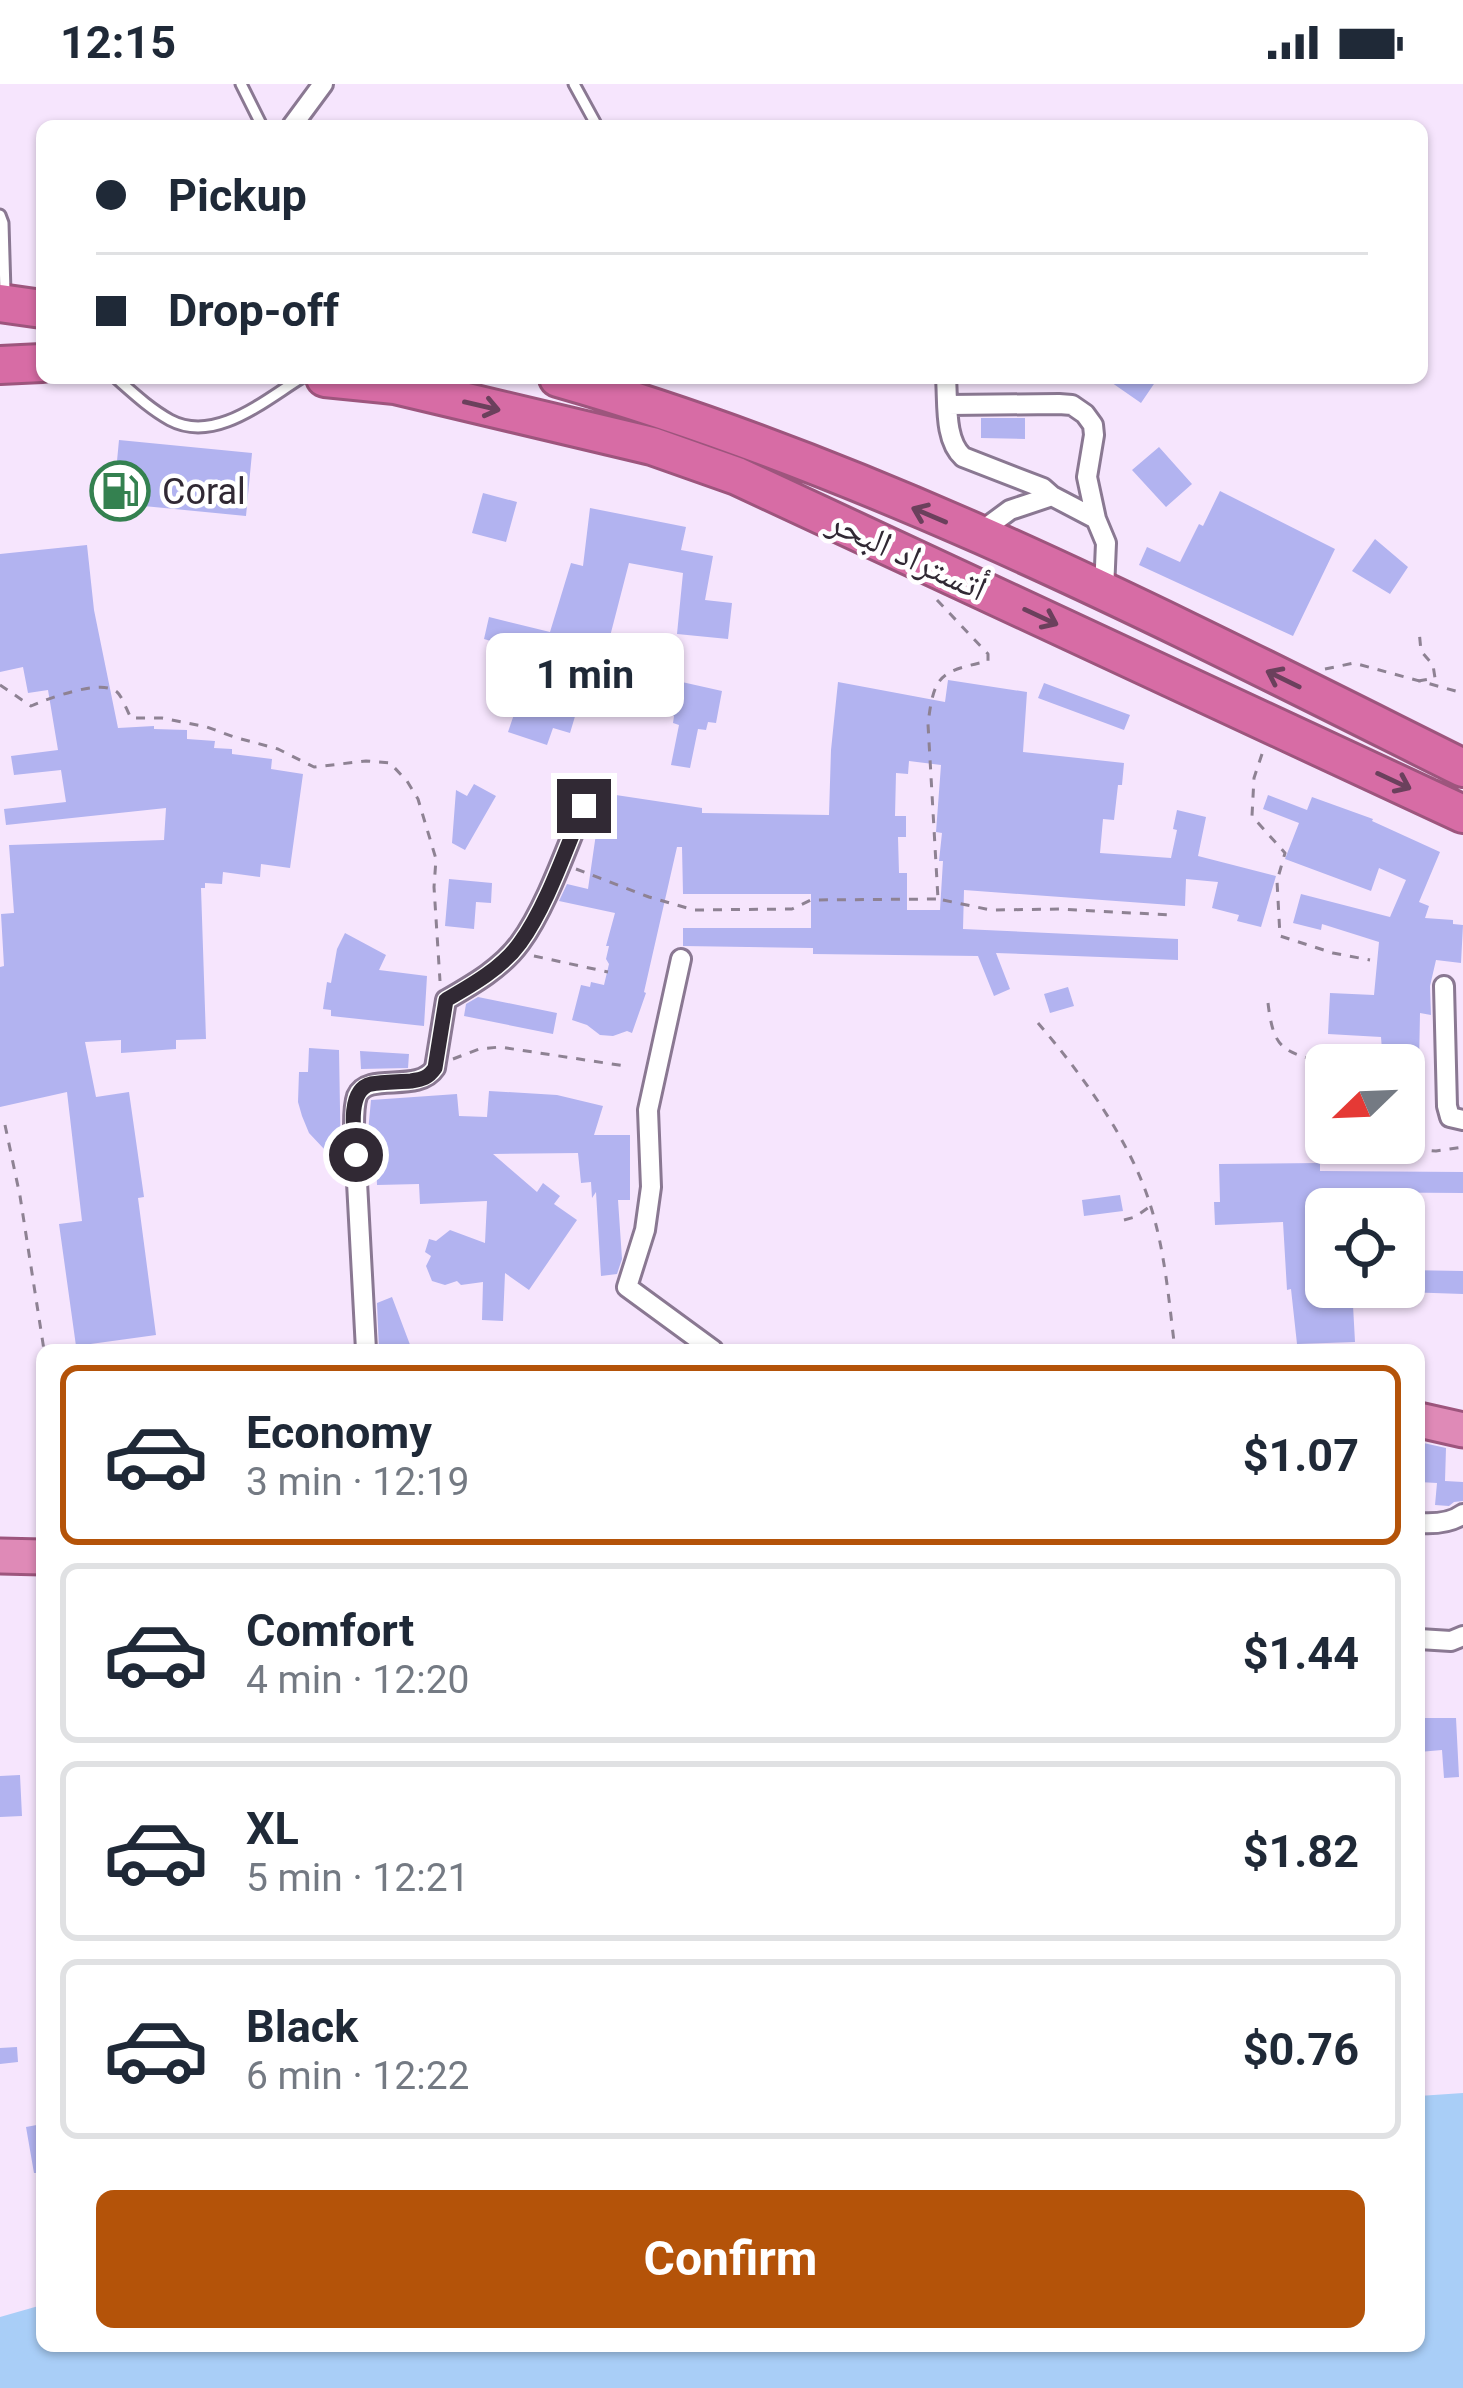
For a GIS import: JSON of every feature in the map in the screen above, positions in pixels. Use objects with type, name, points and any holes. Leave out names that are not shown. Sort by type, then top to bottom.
[{"type":"highway","points":[[0,364],[36,363]]},
{"type":"highway","name":"أتستراد البحر","points":[[385,384],[652,446],[737,476],[1463,814]]},
{"type":"highway","name":"أتستراد البحر","points":[[580,384],[658,406],[781,451],[1104,590],[1463,768]]},
{"type":"highway","points":[[1425,1421],[1463,1430]]},
{"type":"highway","points":[[0,1556],[36,1557]]},
{"type":"street","points":[[296,120],[323,84]]},
{"type":"street","points":[[946,384],[955,450],[1043,488],[1096,519]]},
{"type":"street","points":[[948,405],[1059,404],[1072,405],[1085,414],[1094,435],[1088,476],[1106,543],[1104,590]]},
{"type":"street","points":[[976,535],[1010,510],[1052,496]]},
{"type":"street","points":[[366,1344],[354,1126],[358,1092],[366,1084],[430,1076],[446,1000],[495,969],[521,942],[584,806]]},
{"type":"street","points":[[681,958],[648,1111],[651,1187],[645,1230],[627,1287],[705,1344]]},
{"type":"street","points":[[1444,986],[1447,1106],[1450,1117],[1463,1120]]},
{"type":"street","points":[[1425,1523],[1463,1514]]},
{"type":"street","points":[[1425,1640],[1451,1641],[1463,1636]]},
{"type":"lane","points":[[241,84],[259,120]]},
{"type":"lane","points":[[574,84],[594,120]]},
{"type":"lane","points":[[0,215],[12,309]]},
{"type":"lane","points":[[123,384],[173,422],[194,425],[222,424],[292,384]]},
{"type":"path","points":[[934,598],[988,654],[988,662],[951,670],[936,684],[931,698],[928,724],[938,899]]},
{"type":"path","points":[[1417,681],[1435,678],[1432,664],[1421,651],[1418,630]]},
{"type":"path","points":[[1290,682],[1354,663],[1463,693]]},
{"type":"path","points":[[0,685],[31,706],[78,690],[110,688],[118,692],[131,718],[162,718],[207,727],[278,749],[314,767],[390,763],[418,799],[436,859],[435,914],[446,1000]]},
{"type":"path","points":[[1273,724],[1254,778],[1252,816],[1285,853],[1276,881],[1280,936],[1370,961]]},
{"type":"path","points":[[563,854],[570,866],[585,873],[694,910],[792,908],[811,900],[938,899],[991,910],[1170,915]]},
{"type":"path","points":[[508,955],[524,954],[608,972]]},
{"type":"path","points":[[1268,1003],[1272,1033],[1287,1050],[1305,1057]]},
{"type":"path","points":[[1038,1023],[1061,1049],[1136,1165],[1151,1206],[1173,1344]]},
{"type":"path","points":[[435,1068],[479,1049],[500,1047],[626,1066]]},
{"type":"path","points":[[5,1125],[43,1344]]},
{"type":"path","points":[[1425,1149],[1463,1147]]},
{"type":"path","points":[[1124,1220],[1151,1206]]},
{"type":"water","points":[[1463,2093],[1463,2388],[0,2388],[0,2317],[36,2307],[36,2352],[1425,2352],[1425,2096]]},
{"type":"building","points":[[1114,384],[1154,384],[1141,403]]},
{"type":"building","points":[[981,418],[1025,418],[1025,439],[981,438]]},
{"type":"building","points":[[119,440],[252,453],[246,516],[113,503]]},
{"type":"building","points":[[1159,447],[1192,484],[1166,507],[1132,470]]},
{"type":"building","points":[[1220,491],[1335,549],[1293,636],[1139,565],[1147,547],[1180,562]]},
{"type":"building","points":[[483,493],[517,502],[506,542],[472,533]]},
{"type":"building","points":[[590,508],[686,527],[681,550],[713,556],[705,600],[732,603],[728,639],[677,634],[683,573],[629,563],[600,675],[607,677],[601,698],[582,693],[570,733],[553,728],[547,745],[508,732],[526,679],[487,669],[494,642],[484,639],[489,617],[550,632],[571,563],[583,566]]},
{"type":"building","points":[[1375,539],[1408,567],[1390,594],[1352,571]]},
{"type":"building","points":[[87,545],[94,610],[118,728],[187,730],[187,739],[215,741],[214,748],[272,759],[271,769],[303,774],[290,868],[261,864],[260,877],[223,872],[222,884],[205,883],[201,888],[206,1039],[176,1040],[176,1049],[121,1053],[121,1040],[85,1042],[96,1097],[129,1092],[156,1335],[76,1344],[59,1224],[82,1221],[67,1092],[0,1107],[1,914],[14,913],[9,845],[164,840],[166,808],[6,825],[4,809],[66,802],[61,770],[14,775],[11,756],[58,750],[48,690],[28,693],[23,667],[0,672],[0,554]]},
{"type":"building","points":[[673,680],[722,691],[716,723],[698,729],[690,768],[671,765],[679,725],[673,723],[674,716],[666,715]]},
{"type":"building","points":[[948,680],[1027,692],[1023,752],[1124,763],[1114,820],[1103,819],[1100,853],[1171,858],[1177,810],[1206,817],[1198,856],[1276,876],[1261,927],[1212,908],[1218,882],[1186,879],[1185,906],[964,890],[963,929],[1178,939],[1178,960],[996,953],[1010,989],[994,996],[978,956],[683,946],[683,928],[811,928],[811,894],[683,894],[682,847],[677,847],[646,993],[632,1033],[600,1035],[572,1020],[581,985],[604,985],[609,964],[606,946],[615,913],[559,901],[567,884],[588,889],[599,813],[596,792],[702,808],[702,813],[829,815],[838,682],[945,702]],"holes":[[[909,761],[941,765],[936,832],[942,833],[940,910],[907,910],[907,873],[899,873],[898,837],[906,837],[906,816],[895,816],[896,773],[908,774]]]},
{"type":"building","points":[[1044,683],[1130,715],[1124,730],[1038,698]]},
{"type":"building","points":[[474,784],[496,796],[465,850],[452,843],[456,790],[467,796]]},
{"type":"building","points":[[1268,795],[1307,810],[1312,797],[1373,819],[1440,852],[1419,902],[1429,906],[1425,918],[1463,925],[1461,963],[1436,960],[1430,986],[1431,1015],[1420,1013],[1419,1044],[1382,1044],[1381,1037],[1328,1034],[1330,993],[1374,995],[1379,942],[1322,924],[1321,930],[1293,923],[1301,894],[1390,917],[1406,880],[1379,868],[1371,891],[1285,859],[1299,823],[1263,809]]},
{"type":"building","points":[[449,879],[492,883],[491,903],[476,902],[474,929],[445,926]]},
{"type":"building","points":[[345,933],[386,955],[379,970],[427,976],[424,1026],[331,1016],[331,1010],[323,1009],[327,982],[331,983]]},
{"type":"building","points":[[1068,987],[1074,1006],[1050,1013],[1044,994]]},
{"type":"building","points":[[478,997],[557,1013],[553,1034],[464,1016],[466,1004]]},
{"type":"building","points":[[309,1048],[339,1050],[341,1167],[309,1133],[298,1102],[299,1072],[308,1072]]},
{"type":"building","points":[[360,1051],[409,1054],[408,1068],[361,1069]]},
{"type":"building","points":[[489,1091],[557,1095],[603,1106],[594,1135],[630,1135],[630,1200],[618,1200],[622,1259],[617,1274],[601,1276],[596,1192],[592,1198],[591,1182],[581,1183],[578,1153],[493,1154],[537,1192],[543,1183],[560,1196],[554,1204],[577,1220],[529,1290],[505,1273],[503,1321],[482,1320],[483,1282],[445,1285],[432,1281],[426,1266],[431,1256],[425,1252],[429,1239],[436,1241],[450,1230],[485,1243],[487,1201],[420,1204],[419,1184],[377,1185],[368,1132],[371,1100],[457,1094],[459,1116],[487,1117]]},
{"type":"building","points":[[1219,1164],[1320,1164],[1320,1171],[1463,1172],[1463,1193],[1425,1193],[1425,1188],[1305,1188],[1305,1308],[1353,1308],[1355,1342],[1297,1344],[1291,1289],[1287,1290],[1283,1222],[1215,1225]]},
{"type":"building","points":[[1120,1195],[1123,1211],[1084,1216],[1082,1200]]},
{"type":"building","points":[[1425,1270],[1463,1271],[1463,1294],[1425,1293]]},
{"type":"building","points":[[392,1297],[410,1344],[379,1344],[377,1303]]},
{"type":"building","points":[[1425,1443],[1446,1448],[1445,1481],[1463,1482],[1463,1501],[1435,1505],[1437,1483],[1425,1482]]},
{"type":"building","points":[[1425,1718],[1456,1718],[1459,1777],[1444,1778],[1442,1750],[1425,1751]]},
{"type":"building","points":[[20,1775],[22,1816],[0,1817],[0,1776]]},
{"type":"building","points":[[17,2047],[18,2062],[0,2064],[0,2048]]},
{"type":"building","points":[[36,2125],[36,2173],[34,2173],[26,2127]]},
{"type":"place","name":"Coral","points":[[120,491]]},
{"type":"route","points":[[356,1155],[358,1092],[366,1084],[430,1076],[446,1000],[495,969],[521,942],[584,806]]}]
